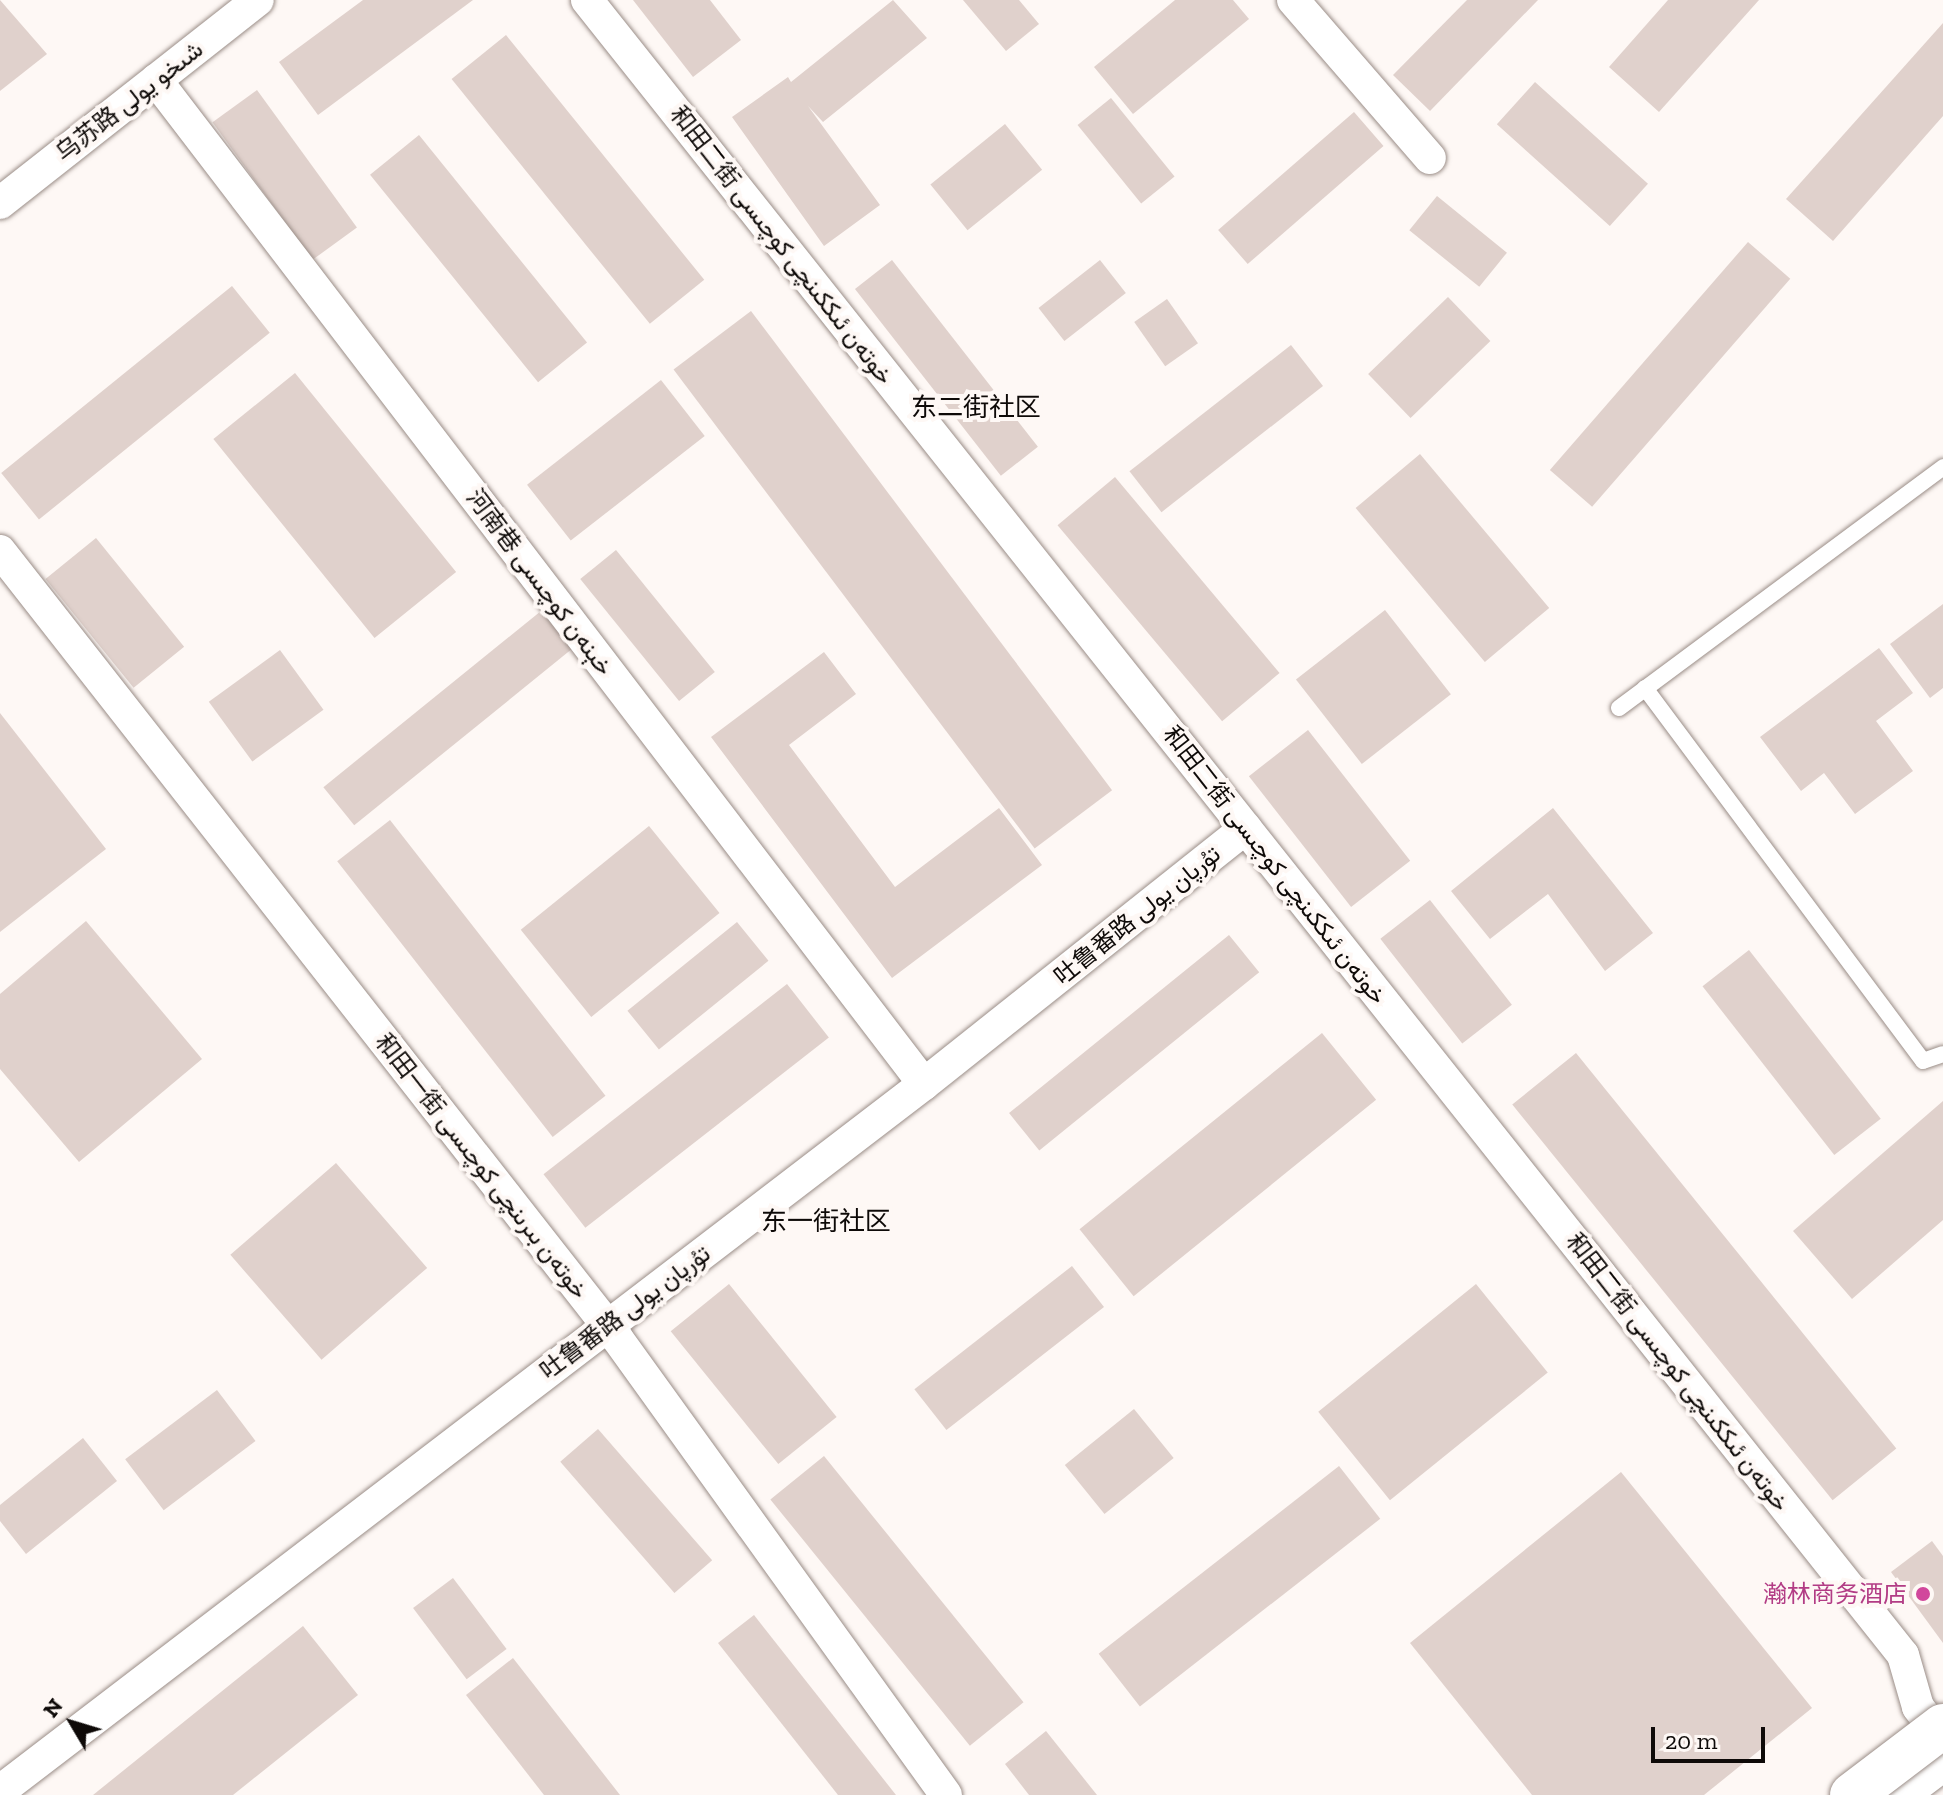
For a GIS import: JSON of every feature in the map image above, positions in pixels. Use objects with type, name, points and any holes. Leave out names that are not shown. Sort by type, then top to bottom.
[{"type":"main road","points":[[1852,1795],[1943,1726]]},
{"type":"main road","points":[[1894,1795],[1943,1758]]},
{"type":"street","name":"乌苏路 شىخو يولى","points":[[0,203],[258,0]]},
{"type":"street","name":"和田二街 خوتەن ئىككىنچى كوچىسى","points":[[587,0],[1903,1655],[1918,1707],[1943,1740]]},
{"type":"street","points":[[1293,0],[1430,158]]},
{"type":"street","name":"河南巷 خېنەن كوچىسى","points":[[156,80],[924,1084]]},
{"type":"street","name":"和田一街 خوتەن بىرىنچى كوچىسى","points":[[0,551],[608,1326],[946,1795]]},
{"type":"street","name":"吐鲁番路 تۇرپان يولى","points":[[0,1791],[924,1084],[1246,828]]},
{"type":"lane","points":[[1619,708],[1943,467]]},
{"type":"lane","points":[[1645,688],[1923,1061],[1943,1054]]},
{"type":"building","points":[[0,0],[47,54],[0,91]]},
{"type":"building","points":[[363,0],[473,0],[318,115],[279,62]]},
{"type":"building","points":[[633,0],[710,0],[741,40],[693,77]]},
{"type":"building","points":[[893,0],[927,38],[823,122],[808,106],[880,205],[824,246],[732,117],[788,77],[791,82]]},
{"type":"building","points":[[963,0],[1019,0],[1039,24],[1006,51]]},
{"type":"building","points":[[1175,0],[1233,0],[1249,19],[1133,114],[1094,67]]},
{"type":"building","points":[[1467,0],[1538,0],[1430,111],[1393,75]]},
{"type":"building","points":[[1668,0],[1759,0],[1659,112],[1609,67]]},
{"type":"building","points":[[1943,23],[1943,116],[1833,241],[1786,199]]},
{"type":"building","points":[[506,35],[704,280],[650,324],[452,79]]},
{"type":"building","points":[[1535,82],[1648,184],[1610,226],[1497,124]]},
{"type":"building","points":[[257,90],[357,228],[312,260],[213,122]]},
{"type":"building","points":[[1111,98],[1175,176],[1141,204],[1078,125]]},
{"type":"building","points":[[1354,112],[1384,146],[1248,264],[1218,230]]},
{"type":"building","points":[[1005,124],[1042,170],[968,230],[930,184]]},
{"type":"building","points":[[419,135],[587,342],[538,382],[370,175]]},
{"type":"building","points":[[1437,196],[1507,253],[1479,287],[1409,230]]},
{"type":"building","points":[[1748,242],[1790,279],[1592,507],[1550,470]]},
{"type":"building","points":[[892,260],[1038,447],[1001,476],[855,289]]},
{"type":"building","points":[[1100,260],[1126,293],[1064,341],[1039,308]]},
{"type":"building","points":[[232,286],[270,333],[39,520],[1,473]]},
{"type":"building","points":[[1448,297],[1490,341],[1411,418],[1368,374]]},
{"type":"building","points":[[1167,299],[1198,343],[1165,366],[1134,322]]},
{"type":"building","points":[[751,311],[1112,790],[1035,849],[674,369]]},
{"type":"building","points":[[1291,345],[1323,386],[1161,512],[1129,471]]},
{"type":"building","points":[[295,373],[456,572],[375,638],[213,439]]},
{"type":"building","points":[[661,380],[705,436],[571,541],[527,485]]},
{"type":"building","points":[[1420,454],[1549,608],[1485,662],[1356,508]]},
{"type":"building","points":[[1115,477],[1280,673],[1222,721],[1058,525]]},
{"type":"building","points":[[96,538],[184,647],[134,688],[45,579]]},
{"type":"building","points":[[616,550],[715,672],[679,701],[580,579]]},
{"type":"building","points":[[1943,604],[1943,688],[1930,698],[1890,644]]},
{"type":"building","points":[[1385,610],[1451,694],[1362,764],[1296,680]]},
{"type":"building","points":[[541,611],[572,649],[354,825],[323,787]]},
{"type":"building","points":[[1879,648],[1913,693],[1876,721],[1913,771],[1855,814],[1824,773],[1801,791],[1760,737]]},
{"type":"building","points":[[280,650],[323,710],[252,762],[209,702]]},
{"type":"building","points":[[824,652],[856,694],[789,745],[895,887],[999,808],[1042,865],[892,978],[711,737]]},
{"type":"building","points":[[0,713],[106,849],[0,932]]},
{"type":"building","points":[[1308,730],[1410,861],[1351,907],[1249,776]]},
{"type":"building","points":[[1553,808],[1653,933],[1605,971],[1548,894],[1490,939],[1451,891]]},
{"type":"building","points":[[390,820],[605,1096],[553,1137],[337,861]]},
{"type":"building","points":[[649,826],[719,913],[591,1017],[521,930]]},
{"type":"building","points":[[1430,900],[1512,1005],[1462,1044],[1380,939]]},
{"type":"building","points":[[86,921],[202,1059],[79,1162],[0,1069],[0,994]]},
{"type":"building","points":[[737,922],[768,961],[659,1050],[627,1011]]},
{"type":"building","points":[[1229,935],[1259,972],[1039,1150],[1009,1113]]},
{"type":"building","points":[[1749,950],[1881,1119],[1834,1155],[1703,986]]},
{"type":"building","points":[[787,984],[829,1038],[585,1228],[544,1174]]},
{"type":"building","points":[[1322,1033],[1376,1100],[1134,1296],[1080,1229]]},
{"type":"building","points":[[1576,1053],[1896,1449],[1833,1500],[1512,1105]]},
{"type":"building","points":[[1943,1101],[1943,1220],[1852,1299],[1793,1231]]},
{"type":"building","points":[[336,1163],[427,1268],[322,1360],[230,1255]]},
{"type":"building","points":[[1072,1266],[1104,1307],[946,1430],[914,1389]]},
{"type":"building","points":[[729,1284],[837,1417],[778,1464],[671,1331]]},
{"type":"building","points":[[1476,1284],[1548,1373],[1390,1500],[1318,1412]]},
{"type":"building","points":[[217,1390],[256,1441],[164,1510],[125,1459]]},
{"type":"building","points":[[1134,1409],[1174,1458],[1104,1514],[1065,1465]]},
{"type":"building","points":[[598,1429],[712,1560],[674,1593],[560,1462]]},
{"type":"building","points":[[83,1438],[117,1481],[26,1554],[0,1521],[0,1505]]},
{"type":"building","points":[[824,1456],[1023,1702],[970,1746],[770,1499]]},
{"type":"building","points":[[1339,1466],[1380,1519],[1140,1707],[1099,1654]]},
{"type":"building","points":[[1621,1472],[1812,1708],[1704,1795],[1532,1795],[1410,1643]]},
{"type":"building","points":[[1932,1541],[1943,1556],[1943,1643],[1891,1572]]},
{"type":"building","points":[[453,1578],[507,1649],[467,1679],[413,1608]]},
{"type":"building","points":[[754,1615],[896,1795],[838,1795],[718,1643]]},
{"type":"building","points":[[303,1626],[358,1695],[233,1795],[93,1795]]},
{"type":"building","points":[[513,1658],[620,1795],[544,1795],[466,1695]]},
{"type":"building","points":[[1046,1731],[1097,1795],[1029,1795],[1005,1764]]},
{"type":"place","name":"瀚林商务酒店","points":[[1923,1594]]},
{"type":"district","name":"东二街社区","points":[[976,408]]},
{"type":"district","name":"东一街社区","points":[[826,1222]]}]
